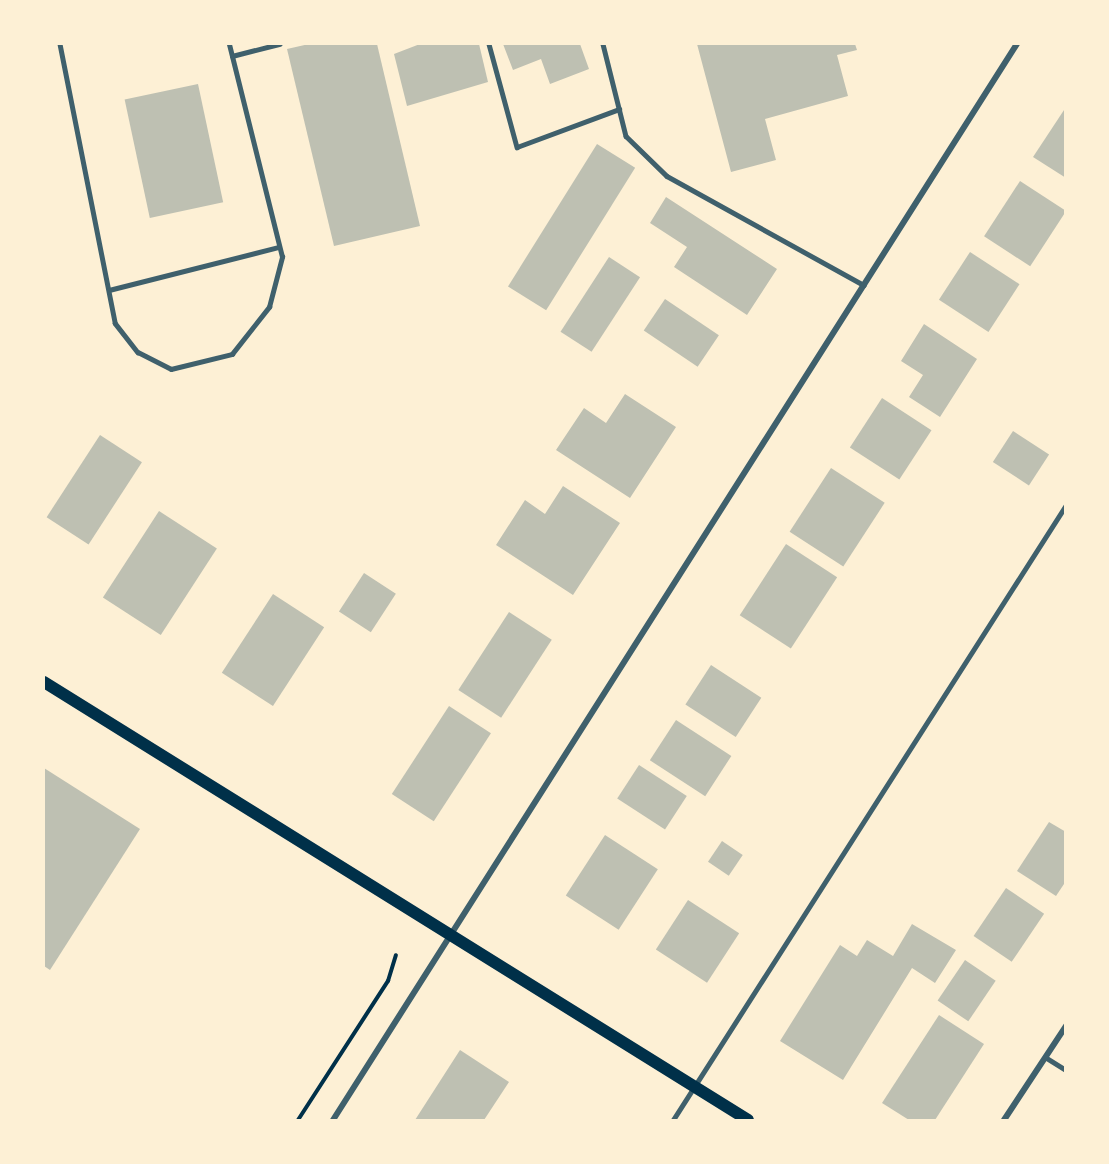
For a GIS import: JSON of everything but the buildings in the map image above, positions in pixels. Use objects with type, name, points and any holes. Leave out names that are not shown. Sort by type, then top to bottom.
[{"type":"main road","points":[[44,682],[748,1120]]},
{"type":"street","points":[[333,1120],[1017,44]]},
{"type":"street","points":[[1004,1120],[1065,1026]]},
{"type":"lane","points":[[60,44],[116,323],[138,352],[171,369],[232,354],[269,307],[282,257],[229,44]]},
{"type":"lane","points":[[232,56],[279,44]]},
{"type":"lane","points":[[489,44],[517,147],[620,109]]},
{"type":"lane","points":[[603,44],[626,135],[667,176],[864,285]]},
{"type":"lane","points":[[109,290],[279,247]]},
{"type":"lane","points":[[673,1120],[1065,505]]},
{"type":"lane","points":[[1045,1057],[1065,1070]]},
{"type":"path","points":[[298,1120],[388,981],[396,956]]}]
